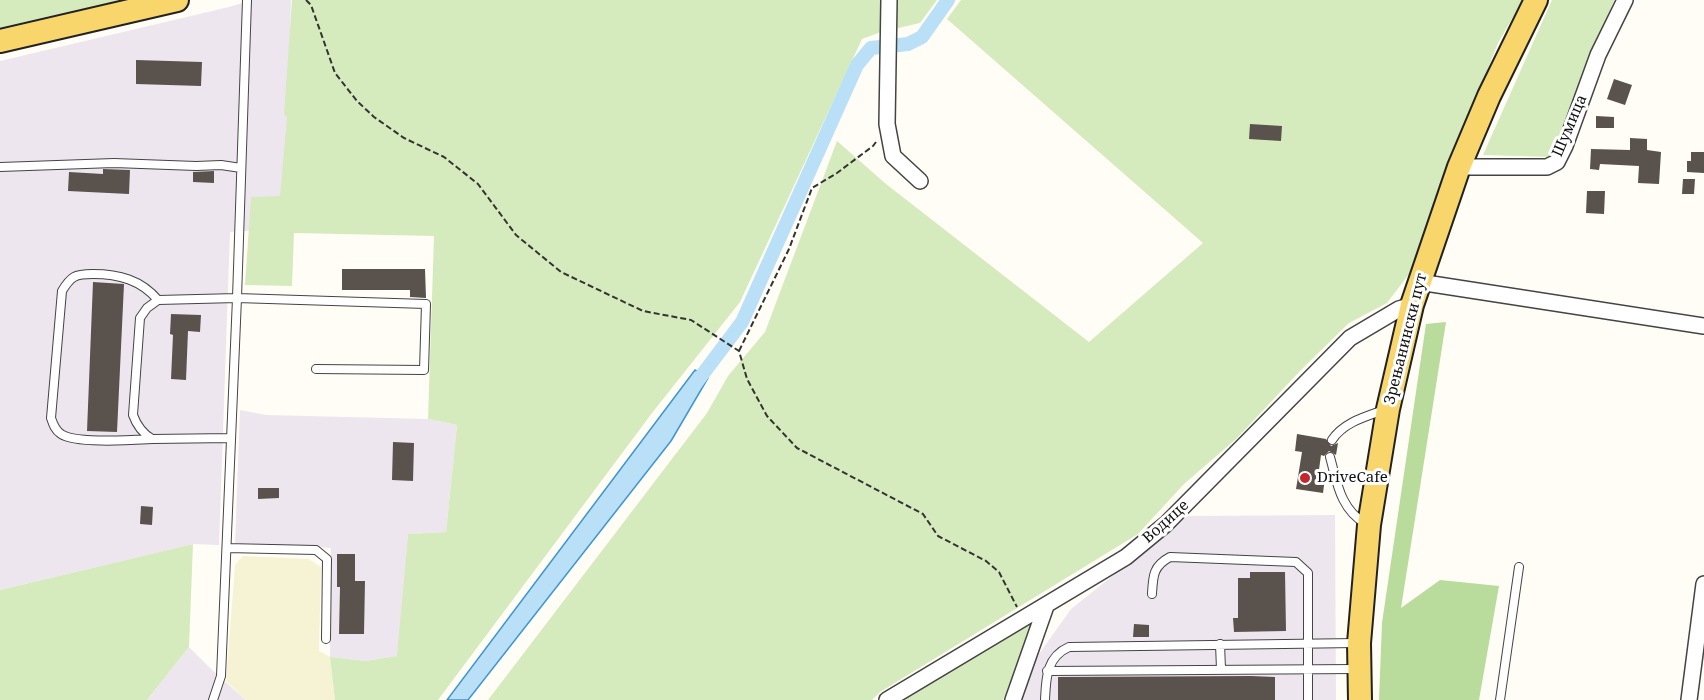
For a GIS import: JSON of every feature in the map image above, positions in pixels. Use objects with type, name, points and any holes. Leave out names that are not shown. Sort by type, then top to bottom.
[{"type":"main road","points":[[0,41],[177,0]]},
{"type":"main road","name":"Зрењанински пут","points":[[1360,700],[1359,643],[1369,525],[1388,409],[1412,305],[1459,167],[1489,96],[1536,0]]},
{"type":"street","points":[[889,0],[887,124],[892,156],[920,181]]},
{"type":"street","name":"Шумица","points":[[1459,167],[1546,166],[1557,162],[1598,55],[1625,0]]},
{"type":"street","points":[[1419,282],[1704,326]]},
{"type":"street","name":"Водице","points":[[887,700],[1126,557],[1166,524],[1350,338],[1399,309],[1412,305]]},
{"type":"street","points":[[1689,700],[1704,584]]},
{"type":"street","points":[[1013,700],[1046,606]]},
{"type":"lane","points":[[213,700],[221,676],[247,0]]},
{"type":"lane","points":[[0,167],[114,164],[220,165],[241,168]]},
{"type":"lane","points":[[159,300],[145,286],[125,278],[89,274],[75,276],[69,281],[62,291],[51,418],[57,431],[66,437],[112,440],[231,438]]},
{"type":"lane","points":[[152,439],[141,431],[133,415],[141,318],[147,308],[159,300],[237,298],[426,304],[424,370],[316,369]]},
{"type":"lane","points":[[1332,440],[1338,431],[1348,424],[1388,409]]},
{"type":"lane","points":[[1330,456],[1338,491],[1343,501],[1358,519],[1369,525]]},
{"type":"lane","points":[[227,548],[316,550],[323,554],[327,559],[326,639]]},
{"type":"lane","points":[[1152,594],[1153,572],[1161,562],[1170,557],[1296,562],[1308,573],[1308,700]]},
{"type":"lane","points":[[1500,700],[1519,567]]},
{"type":"lane","points":[[1045,700],[1047,671],[1058,653],[1069,647],[1359,643]]},
{"type":"lane","points":[[1220,644],[1221,669]]},
{"type":"lane","points":[[1047,671],[1359,669]]},
{"type":"path","points":[[306,0],[311,5],[335,73],[374,117],[404,138],[444,157],[478,184],[516,235],[561,272],[643,311],[692,320],[739,351],[747,379],[767,416],[797,448],[923,514],[938,536],[986,561],[999,572],[1024,619]]},
{"type":"path","points":[[739,351],[751,331],[789,249],[812,188],[837,173],[873,146],[887,124]]},
{"type":"shaded area","points":[[252,0],[291,0],[284,229],[230,232],[219,545],[193,544],[0,590],[0,61]]},
{"type":"shaded area","points":[[240,410],[266,415],[428,419],[457,425],[446,532],[408,534],[398,656],[366,661],[330,657],[331,548],[235,543]]},
{"type":"shaded area","points":[[1335,515],[1336,700],[1019,700],[1029,668],[1071,609],[1188,516]]},
{"type":"shaded area","points":[[243,556],[309,559],[321,567],[319,651],[330,657],[335,700],[246,700],[226,681],[235,565]]},
{"type":"shaded area","points":[[189,647],[211,669],[246,700],[147,700]]},
{"type":"green space","points":[[0,0],[140,0],[0,34]]},
{"type":"green space","points":[[292,0],[937,0],[920,23],[862,39],[740,302],[652,413],[438,700],[335,700],[330,657],[366,661],[397,656],[408,534],[446,532],[457,425],[428,419],[434,236],[294,233],[292,286],[245,285],[251,197],[280,196],[287,117],[284,114]]},
{"type":"green space","points":[[961,0],[1523,0],[1498,43],[1409,274],[1387,303],[1349,323],[1236,439],[1184,484],[1138,534],[880,692],[872,700],[488,700],[707,413],[728,376],[765,332],[837,141],[886,184],[1089,342],[1203,243],[947,19]]},
{"type":"green space","points":[[1552,0],[1614,0],[1554,157],[1483,155]]},
{"type":"green space","points":[[1446,322],[1401,608],[1440,580],[1499,586],[1479,700],[1379,700],[1382,623],[1426,324]]},
{"type":"green space","points":[[193,544],[189,647],[147,700],[0,700],[0,590]]},
{"type":"green space","points":[[1034,621],[1003,700],[897,700]]},
{"type":"water","points":[[695,370],[708,378],[671,441],[468,700],[447,700]]},
{"type":"building","points":[[136,60],[202,62],[201,86],[136,84]]},
{"type":"building","points":[[1614,79],[1632,85],[1625,105],[1607,99]]},
{"type":"building","points":[[1596,116],[1614,117],[1614,128],[1596,128]]},
{"type":"building","points":[[1250,124],[1282,126],[1281,141],[1249,139]]},
{"type":"building","points":[[1630,138],[1647,139],[1647,150],[1661,152],[1659,184],[1638,183],[1639,166],[1600,164],[1599,170],[1590,169],[1591,149],[1630,150]]},
{"type":"building","points":[[1691,152],[1704,152],[1704,173],[1687,172],[1687,161],[1691,161]]},
{"type":"building","points":[[103,169],[130,170],[129,194],[68,191],[69,172],[103,174]]},
{"type":"building","points":[[214,171],[214,183],[193,182],[193,172]]},
{"type":"building","points":[[1683,179],[1695,179],[1694,194],[1682,194]]},
{"type":"building","points":[[1587,191],[1605,191],[1604,214],[1586,213]]},
{"type":"building","points":[[342,269],[425,269],[426,298],[410,297],[410,290],[342,290]]},
{"type":"building","points":[[93,282],[124,284],[117,432],[87,431]]},
{"type":"building","points":[[171,314],[201,315],[200,332],[188,331],[186,380],[171,379],[173,335],[170,334]]},
{"type":"building","points":[[1297,434],[1326,439],[1331,446],[1338,443],[1336,455],[1329,451],[1324,456],[1321,455],[1318,477],[1325,478],[1323,493],[1296,489],[1302,452],[1295,451]]},
{"type":"building","points":[[393,442],[414,443],[413,481],[392,480]]},
{"type":"building","points":[[258,488],[279,488],[279,498],[258,499]]},
{"type":"building","points":[[141,506],[153,507],[152,525],[140,524]]},
{"type":"building","points":[[337,554],[355,554],[355,581],[365,581],[364,634],[339,634],[340,587],[337,587]]},
{"type":"building","points":[[1250,572],[1285,572],[1286,631],[1234,632],[1233,618],[1238,618],[1238,578],[1250,578]]},
{"type":"building","points":[[1134,624],[1149,625],[1149,637],[1133,637]]},
{"type":"building","points":[[1058,677],[1275,677],[1275,700],[1058,700]]},
{"type":"waterway","points":[[693,387],[742,322],[857,65],[871,48],[908,44],[922,37],[948,0]]},
{"type":"place","name":"DriveCafe","points":[[1305,478]]}]
